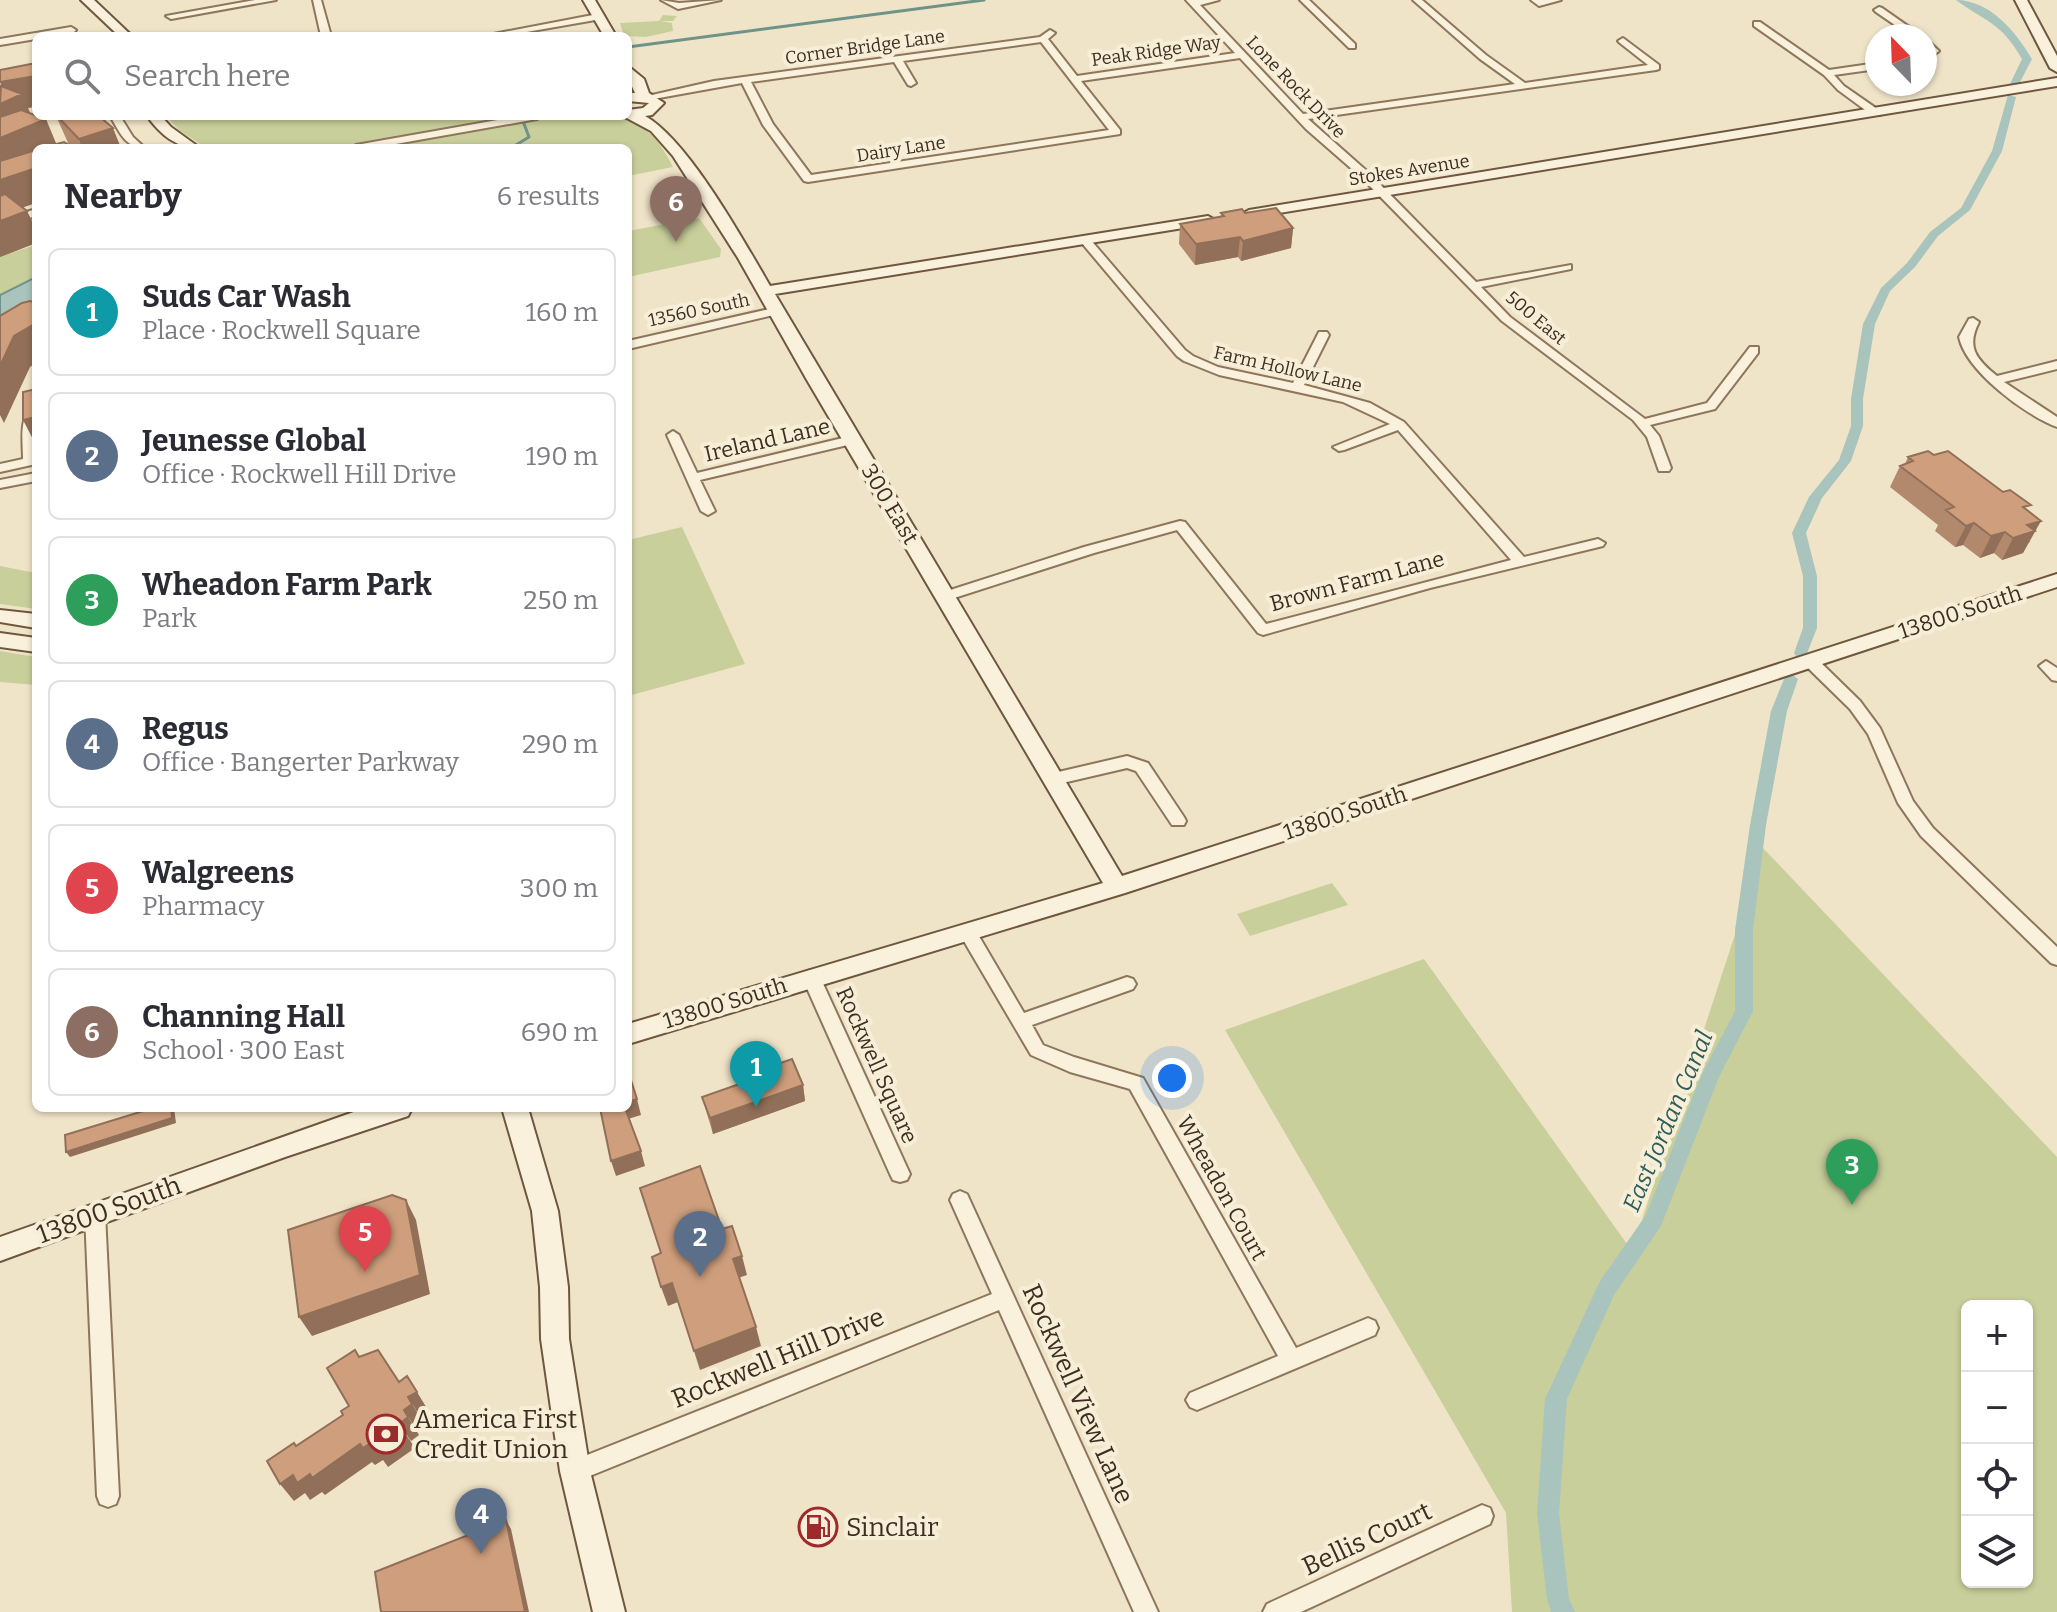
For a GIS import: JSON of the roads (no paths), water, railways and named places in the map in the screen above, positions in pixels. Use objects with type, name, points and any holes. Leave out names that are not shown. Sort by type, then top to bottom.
[{"type":"main road","points":[[87,0],[122,32]]},
{"type":"main road","points":[[589,0],[607,32]]},
{"type":"main road","points":[[2021,0],[2057,68]]},
{"type":"main road","name":"300 East","points":[[632,78],[639,82],[656,128],[679,154],[778,311],[851,440],[1117,887]]},
{"type":"main road","name":"Stokes Avenue","points":[[766,291],[2057,82]]},
{"type":"main road","name":"300 East","points":[[632,115],[656,128]]},
{"type":"main road","points":[[157,120],[187,144]]},
{"type":"main road","name":"13800 South","points":[[632,1033],[1117,887],[2057,580]]},
{"type":"main road","points":[[0,616],[32,620]]},
{"type":"main road","points":[[0,640],[32,644]]},
{"type":"main road","name":"13800 South","points":[[0,1249],[388,1112]]},
{"type":"main road","points":[[516,1112],[545,1211],[554,1287],[555,1339],[575,1471],[609,1612]]},
{"type":"street","points":[[171,16],[272,0]]},
{"type":"street","points":[[317,0],[325,32]]},
{"type":"street","points":[[665,0],[678,6],[717,0]]},
{"type":"street","points":[[1192,2],[1215,0]]},
{"type":"street","points":[[1304,0],[1352,46]]},
{"type":"street","points":[[1417,0],[1483,57],[1521,84]]},
{"type":"street","points":[[1535,0],[1539,3],[1557,0]]},
{"type":"street","name":"Lone Rock Drive","points":[[1192,2],[1300,117],[1381,193]]},
{"type":"street","points":[[1879,10],[1899,24]]},
{"type":"street","points":[[511,32],[598,17]]},
{"type":"street","points":[[1757,24],[1827,73],[1841,88],[1876,113]]},
{"type":"street","points":[[59,32],[71,30]]},
{"type":"street","name":"Corner Bridge Lane","points":[[645,101],[745,80],[1047,35],[1074,79],[1116,132]]},
{"type":"street","points":[[0,42],[32,37]]},
{"type":"street","points":[[1300,117],[1656,67],[1623,41]]},
{"type":"street","name":"Peak Ridge Way","points":[[1074,79],[1242,55]]},
{"type":"street","points":[[897,59],[911,83]]},
{"type":"street","points":[[1827,73],[1865,68]]},
{"type":"street","name":"Dairy Lane","points":[[745,80],[768,125],[808,179],[1116,132]]},
{"type":"street","points":[[117,120],[135,144]]},
{"type":"street","points":[[379,144],[515,120]]},
{"type":"street","name":"500 East","points":[[1381,193],[1471,286],[1533,342],[1618,401],[1643,423],[1656,443],[1664,468]]},
{"type":"street","points":[[0,224],[32,213]]},
{"type":"street","name":"Farm Hollow Lane","points":[[1085,240],[1186,358],[1209,369],[1365,405],[1400,425],[1521,562]]},
{"type":"street","points":[[1471,286],[1567,267]]},
{"type":"street","name":"13560 South","points":[[632,344],[778,311]]},
{"type":"street","points":[[1973,322],[1965,337],[1966,351],[1976,365],[2057,423]]},
{"type":"street","points":[[1296,388],[1323,335]]},
{"type":"street","points":[[1643,423],[1711,406],[1754,350]]},
{"type":"street","points":[[1995,380],[2057,365]]},
{"type":"street","points":[[32,418],[29,425],[32,452]]},
{"type":"street","points":[[1339,447],[1400,425]]},
{"type":"street","points":[[673,435],[708,511]]},
{"type":"street","name":"Ireland Lane","points":[[693,478],[851,440]]},
{"type":"street","points":[[0,468],[32,461]]},
{"type":"street","points":[[0,484],[32,478]]},
{"type":"street","name":"Brown Farm Lane","points":[[946,596],[1080,552],[1180,525],[1263,630],[1379,596],[1598,543]]},
{"type":"street","points":[[1810,661],[1855,705],[1875,732],[1906,803],[1927,832],[2057,958]]},
{"type":"street","points":[[1054,779],[1127,762],[1142,767],[1178,821]]},
{"type":"street","name":"Wheadon Court","points":[[967,931],[1037,1050],[1070,1064],[1136,1083],[1291,1360]]},
{"type":"street","name":"Rockwell Square","points":[[811,977],[900,1174]]},
{"type":"street","points":[[1019,1022],[1127,984]]},
{"type":"street","name":"Rockwell View Lane","points":[[960,1200],[1146,1612]]},
{"type":"street","points":[[95,1214],[108,1496]]},
{"type":"street","name":"Rockwell Hill Drive","points":[[575,1471],[1003,1299]]},
{"type":"street","points":[[1197,1400],[1368,1328]]},
{"type":"street","name":"Bellis Court","points":[[1275,1612],[1482,1516]]},
{"type":"water","points":[[32,279],[32,306],[0,326],[0,295]]},
{"type":"waterway","points":[[632,46],[984,0]]},
{"type":"waterway","name":"East Jordan Canal","points":[[1960,0],[2000,23],[2014,38],[2027,59],[2015,84]]},
{"type":"waterway","name":"East Jordan Canal","points":[[1801,653],[1810,628],[1810,576],[1799,533],[1816,497],[1845,461],[1857,426],[1857,399],[1869,324],[1885,290],[1911,265],[1934,234],[1965,210],[1997,151],[2011,97]]},
{"type":"waterway","points":[[518,144],[529,137],[523,120]]},
{"type":"waterway","name":"East Jordan Canal","points":[[1563,1612],[1558,1599],[1548,1513],[1556,1399],[1607,1288],[1654,1220],[1710,1076],[1744,1011],[1744,930],[1758,825],[1779,711],[1791,679]]},
{"type":"place","name":"Channing Hall","points":[[676,242]]},
{"type":"place","name":"Suds Car Wash","points":[[756,1107]]},
{"type":"place","name":"Wheadon Farm Park","points":[[1852,1205]]},
{"type":"place","name":"Walgreens","points":[[365,1272]]},
{"type":"place","name":"Jeunesse Global","points":[[700,1277]]},
{"type":"place","name":"America First Credit Union","points":[[386,1434]]},
{"type":"place","name":"Sinclair","points":[[818,1527]]},
{"type":"place","name":"Regus","points":[[481,1554]]}]
